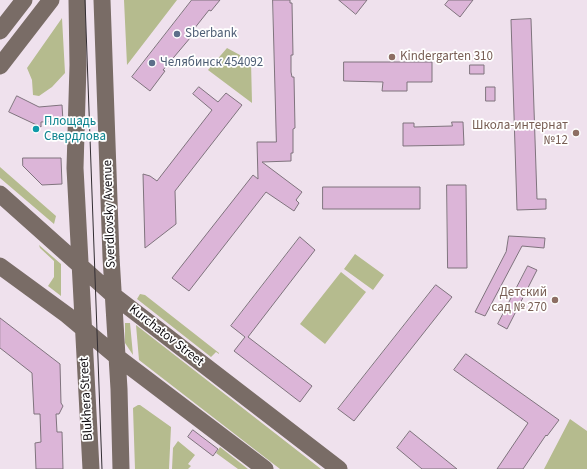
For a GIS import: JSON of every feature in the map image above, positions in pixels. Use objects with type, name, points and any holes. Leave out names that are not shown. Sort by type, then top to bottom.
[{"type":"main road","points":[[0,31],[24,0]]},
{"type":"main road","points":[[0,66],[51,0]]},
{"type":"main road","points":[[77,0],[78,65],[75,168],[84,329]]},
{"type":"main road","name":"Sverdlovsky Avenue","points":[[102,0],[116,356]]},
{"type":"main road","name":"Kurchatov Street","points":[[0,194],[113,294],[339,469]]},
{"type":"main road","points":[[0,266],[84,329],[116,356],[264,469]]},
{"type":"main road","name":"Blukhera Street","points":[[84,329],[91,469]]},
{"type":"main road","points":[[116,356],[121,469]]},
{"type":"green space","points":[[124,0],[177,0],[127,65]]},
{"type":"green space","points":[[62,18],[65,73],[52,87],[39,96],[33,95],[32,80],[27,68]]},
{"type":"green space","points":[[227,48],[251,61],[252,103],[208,70]]},
{"type":"green space","points":[[0,167],[56,216],[54,224],[0,178]]},
{"type":"green space","points":[[39,245],[61,264],[61,296],[48,286],[54,277],[54,261],[40,248]]},
{"type":"green space","points":[[355,254],[384,275],[373,290],[344,269]]},
{"type":"green space","points":[[341,272],[366,292],[325,344],[300,324]]},
{"type":"green space","points":[[140,294],[145,295],[219,354],[216,352],[211,357],[137,299]]},
{"type":"green space","points":[[125,323],[130,323],[133,355],[125,343]]},
{"type":"green space","points":[[136,325],[321,469],[280,469],[139,360]]},
{"type":"green space","points":[[138,405],[171,427],[169,469],[135,469],[133,408]]},
{"type":"green space","points":[[570,419],[587,431],[587,469],[544,469]]},
{"type":"green space","points":[[178,441],[195,455],[188,464],[191,466],[188,469],[172,469],[173,448]]},
{"type":"green space","points":[[220,447],[248,469],[238,469],[216,453]]},
{"type":"building","points":[[192,0],[220,0],[211,11],[209,10],[194,29],[196,31],[163,70],[165,71],[150,91],[132,77]]},
{"type":"building","points":[[273,0],[290,0],[290,3],[292,3],[293,55],[291,55],[291,72],[292,77],[294,77],[295,128],[293,129],[293,153],[291,153],[291,161],[262,162],[302,192],[296,200],[299,203],[294,211],[266,192],[189,291],[172,278],[253,175],[258,179],[257,142],[276,142]]},
{"type":"building","points":[[339,0],[367,0],[356,14]]},
{"type":"building","points":[[449,0],[473,0],[460,17],[445,5]]},
{"type":"building","points":[[531,19],[537,199],[546,199],[546,209],[517,210],[511,20]]},
{"type":"building","points":[[344,62],[432,62],[432,82],[407,82],[407,91],[382,91],[383,82],[344,81]]},
{"type":"building","points":[[470,65],[484,65],[484,74],[470,74]]},
{"type":"building","points":[[199,87],[218,102],[226,93],[242,105],[175,191],[176,224],[145,248],[143,174],[150,176],[157,181],[212,110],[193,94]]},
{"type":"building","points":[[486,87],[495,87],[495,101],[486,101]]},
{"type":"building","points":[[17,96],[39,107],[62,105],[63,121],[41,122],[41,127],[9,112]]},
{"type":"building","points":[[452,122],[463,122],[464,145],[403,146],[403,123],[414,123],[414,127],[452,126]]},
{"type":"building","points":[[23,158],[61,158],[62,184],[42,185],[23,166]]},
{"type":"building","points":[[447,185],[466,185],[467,268],[448,268]]},
{"type":"building","points":[[323,187],[420,187],[420,209],[323,209]]},
{"type":"building","points":[[509,236],[545,238],[544,248],[522,246],[485,316],[475,312],[506,252]]},
{"type":"building","points":[[300,237],[315,250],[248,337],[312,386],[300,402],[234,351],[245,337],[231,326]]},
{"type":"building","points":[[528,266],[537,270],[507,329],[498,324]]},
{"type":"building","points":[[436,285],[452,297],[354,421],[338,409]]},
{"type":"building","points":[[0,318],[60,364],[61,403],[63,406],[59,414],[56,414],[57,432],[62,432],[63,469],[36,469],[35,443],[41,442],[40,414],[34,414],[32,373],[0,348]]},
{"type":"building","points":[[466,354],[559,420],[547,436],[546,435],[523,469],[497,469],[528,423],[454,370]]},
{"type":"building","points":[[193,430],[218,449],[213,456],[188,437]]},
{"type":"building","points":[[410,431],[457,469],[422,469],[397,448]]},
{"type":"tram line","points":[[85,0],[102,469]]},
{"type":"place","name":"Sberbank","points":[[177,34]]},
{"type":"place","name":"Kindergarten 310","points":[[392,57]]},
{"type":"place","name":"Челябинск 454092","points":[[152,63]]},
{"type":"place","name":"Площадь Свердлова","points":[[36,129]]},
{"type":"place","name":"Школа-интернат №12","points":[[576,133]]},
{"type":"place","name":"Детский сад № 270","points":[[555,300]]}]
